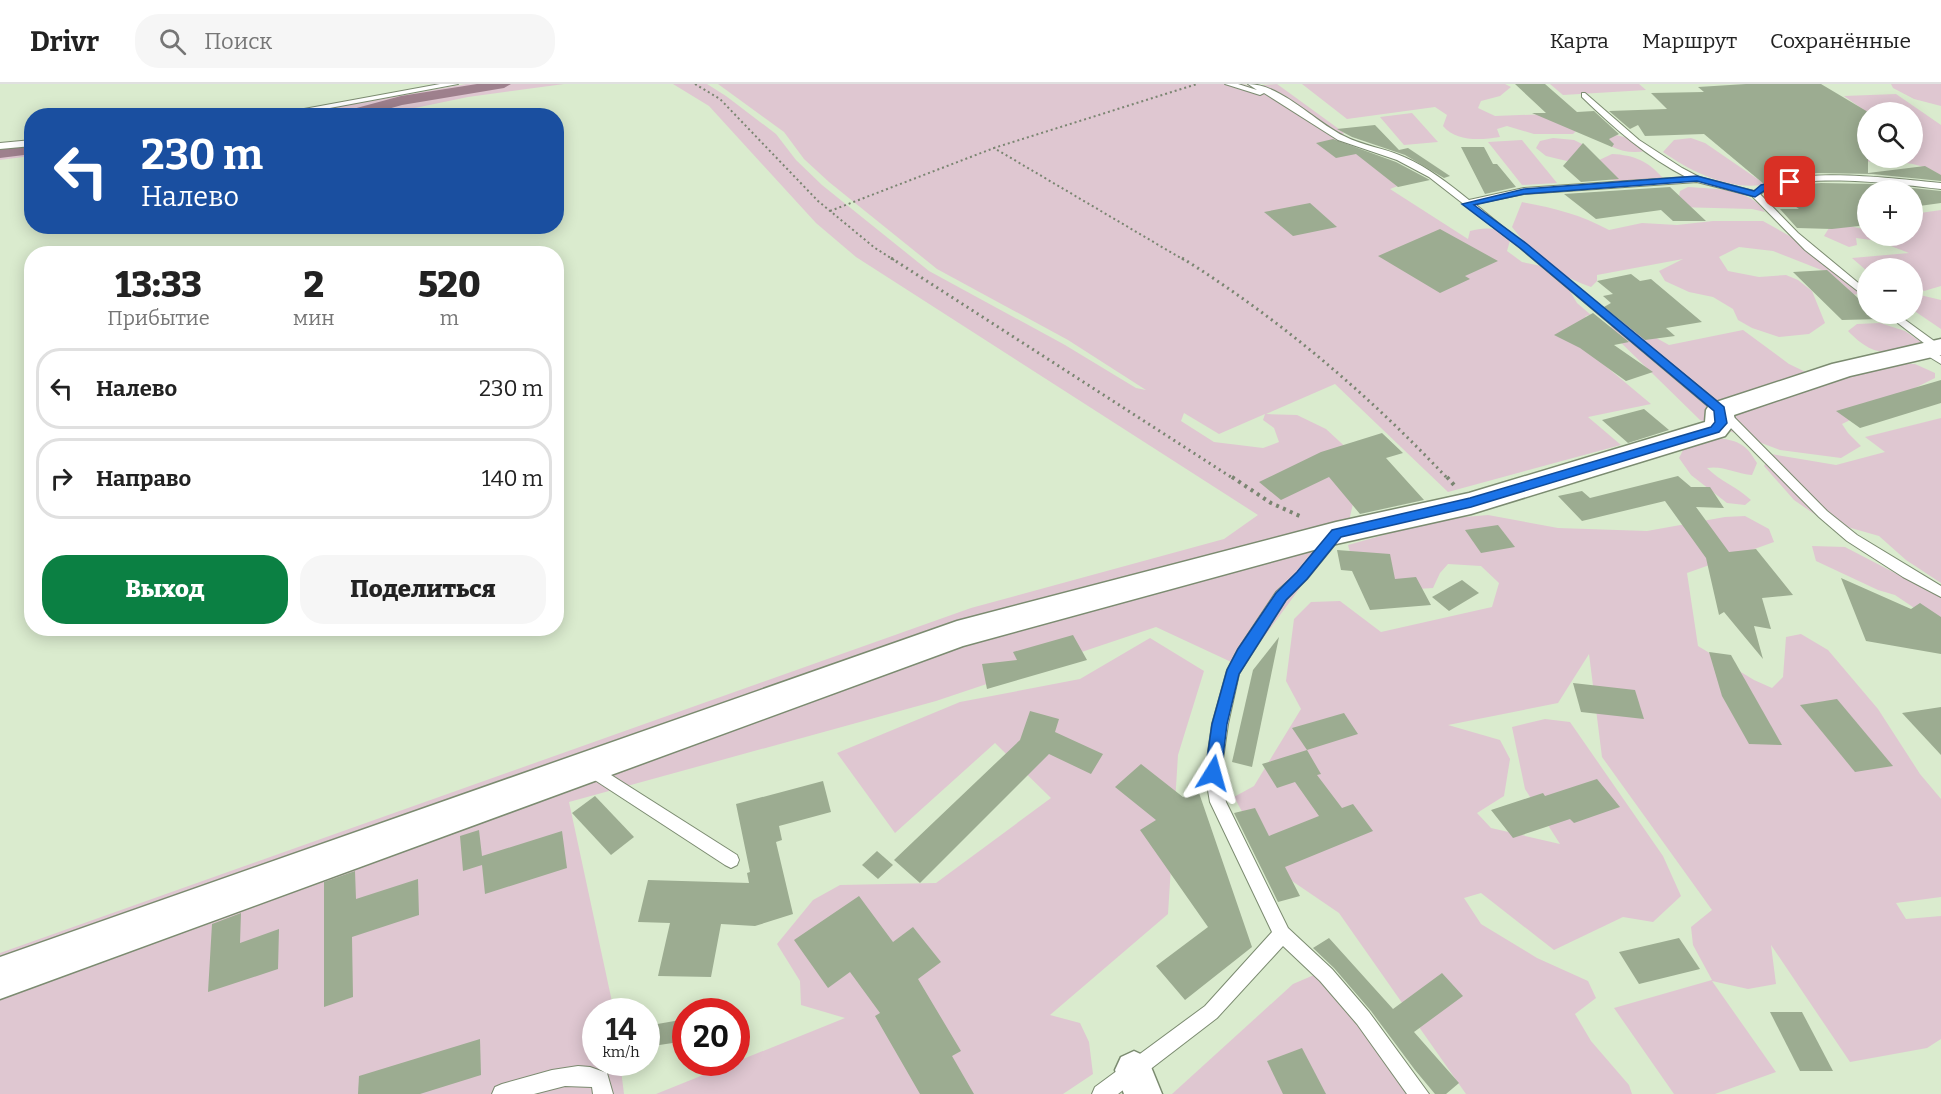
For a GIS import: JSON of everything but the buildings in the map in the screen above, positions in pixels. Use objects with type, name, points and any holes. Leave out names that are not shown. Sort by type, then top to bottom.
[{"type":"street","points":[[0,978],[957,634],[1336,533],[1471,503],[1715,429],[1721,423],[1720,410],[1842,370],[1936,352]]},
{"type":"lane","points":[[316,108],[454,84]]},
{"type":"lane","points":[[1229,84],[1282,99]]},
{"type":"lane","points":[[1252,84],[1282,99],[1341,138],[1418,166],[1523,246],[1720,410],[1823,514],[1852,538],[1941,592]]},
{"type":"lane","points":[[1585,95],[1617,126],[1656,158],[1697,178],[1755,194],[1773,215],[1800,240],[1857,287]]},
{"type":"lane","points":[[0,146],[24,143]]},
{"type":"lane","points":[[1467,204],[1524,191],[1697,178]]},
{"type":"lane","points":[[1755,194],[1764,186],[1809,180],[1887,180],[1941,186]]},
{"type":"lane","points":[[1903,324],[1936,352]]},
{"type":"lane","points":[[1336,533],[1302,576],[1281,596],[1237,664],[1232,674],[1220,724],[1213,773],[1218,802],[1282,934],[1341,992],[1419,1094]]},
{"type":"lane","points":[[588,767],[731,861]]},
{"type":"lane","points":[[1102,1094],[1139,1082],[1211,1012],[1282,934]]},
{"type":"lane","points":[[502,1094],[575,1075],[590,1075],[600,1080],[603,1094]]},
{"type":"path","points":[[696,84],[720,99],[830,211],[875,248],[1271,503],[1336,533]]},
{"type":"path","points":[[830,211],[994,148],[1197,84]]},
{"type":"path","points":[[994,148],[1092,204],[1209,277],[1298,339],[1398,425],[1471,503]]},
{"type":"shaded area","points":[[466,84],[564,84],[468,97],[415,108],[325,108]]},
{"type":"shaded area","points":[[673,84],[707,84],[726,96],[776,134],[796,160],[822,185],[929,271],[1065,345],[1136,388],[1146,390],[1068,340],[937,269],[829,182],[804,159],[784,132],[718,84],[1243,84],[1250,86],[1277,84],[1343,132],[1346,143],[1373,156],[1403,184],[1390,189],[1468,239],[1470,231],[1481,229],[1496,230],[1506,234],[1511,237],[1507,251],[1522,262],[1546,267],[1564,281],[1577,303],[1591,315],[1585,316],[1597,324],[1572,338],[1651,404],[1588,417],[1621,445],[1448,492],[1335,384],[1266,414],[1297,415],[1326,429],[1352,453],[1359,478],[1349,521],[1242,667],[1156,627],[936,701],[569,802],[611,998],[582,998],[582,1076],[622,1076],[624,1094],[0,1094],[0,953],[971,608],[1224,539],[1258,515],[856,257],[816,223],[709,106]],"holes":[[[1184,413],[1219,434],[1265,414],[1263,420],[1274,428],[1279,442],[1263,448],[1214,442],[1181,421]]]},
{"type":"shaded area","points":[[1302,84],[1505,84],[1511,87],[1500,96],[1481,101],[1478,108],[1495,116],[1550,114],[1584,123],[1573,134],[1534,134],[1507,126],[1497,129],[1500,137],[1469,139],[1448,131],[1443,126],[1447,115],[1435,107],[1347,119]]},
{"type":"shaded area","points":[[1550,84],[1639,84],[1646,90],[1563,95]]},
{"type":"shaded area","points":[[1891,84],[1941,84],[1941,106],[1914,99],[1893,88]]},
{"type":"shaded area","points":[[1896,94],[1908,102],[1857,102],[1857,105],[1844,96]]},
{"type":"shaded area","points":[[1412,113],[1438,142],[1404,145],[1380,117]]},
{"type":"shaded area","points":[[1923,113],[1941,125],[1941,176],[1923,167]]},
{"type":"shaded area","points":[[1591,133],[1627,138],[1646,151],[1623,151]]},
{"type":"shaded area","points":[[1553,138],[1574,140],[1586,146],[1571,162],[1546,156],[1536,148],[1540,141]]},
{"type":"shaded area","points":[[1691,138],[1705,143],[1759,180],[1770,179],[1771,183],[1743,185],[1714,179],[1687,167],[1663,152],[1674,140]]},
{"type":"shaded area","points":[[1522,140],[1557,183],[1522,185],[1488,142]]},
{"type":"shaded area","points":[[24,145],[24,157],[0,160],[0,148]]},
{"type":"shaded area","points":[[1612,154],[1640,160],[1652,167],[1663,178],[1634,183],[1612,180],[1605,176],[1595,162]]},
{"type":"shaded area","points":[[1688,187],[1720,189],[1741,194],[1758,204],[1765,212],[1752,209],[1677,207],[1680,191]]},
{"type":"shaded area","points":[[1522,202],[1567,212],[1609,230],[1642,223],[1677,225],[1713,221],[1763,221],[1829,258],[1857,281],[1857,294],[1850,296],[1829,273],[1773,251],[1739,247],[1719,257],[1728,271],[1759,277],[1786,275],[1798,280],[1812,291],[1825,323],[1809,334],[1779,337],[1752,328],[1738,320],[1733,309],[1713,297],[1689,292],[1665,281],[1659,271],[1683,259],[1597,275],[1597,281],[1591,287],[1556,270],[1538,256],[1512,227]]},
{"type":"shaded area","points":[[1941,210],[1941,286],[1923,290],[1923,258],[1857,258],[1857,262],[1852,258],[1909,253],[1891,246],[1923,246],[1923,213]]},
{"type":"shaded area","points":[[1845,225],[1857,228],[1857,245],[1849,247],[1824,236],[1829,228]]},
{"type":"shaded area","points":[[1923,296],[1941,300],[1941,329],[1923,317]]},
{"type":"shaded area","points":[[1622,322],[1633,325],[1669,345],[1743,330],[1789,364],[1816,377],[1892,364],[1915,364],[1935,373],[1935,378],[1842,424],[1861,446],[1841,458],[1780,450],[1700,420],[1609,331],[1612,324]]},
{"type":"shaded area","points":[[1857,324],[1883,324],[1905,331],[1927,346],[1893,352],[1876,351],[1858,341],[1848,331]]},
{"type":"shaded area","points":[[1941,418],[1941,583],[1906,560],[1879,536],[1823,520],[1794,500],[1764,466],[1771,454],[1836,465],[1885,452],[1865,437]]},
{"type":"shaded area","points":[[1715,437],[1744,446],[1757,463],[1752,475],[1707,468],[1751,500],[1745,505],[1727,503],[1691,475],[1679,458],[1686,444]]},
{"type":"shaded area","points":[[1488,515],[1558,528],[1647,531],[1725,517],[1745,516],[1769,529],[1774,542],[1687,573],[1698,646],[1754,680],[1772,688],[1783,677],[1786,637],[1801,634],[1828,650],[1878,709],[1920,774],[1941,799],[1941,897],[1896,903],[1906,919],[1941,916],[1941,1039],[1927,1048],[1850,1062],[1771,945],[1776,984],[1748,989],[1712,981],[1776,1072],[1715,1094],[1674,1094],[1614,1008],[1712,980],[1693,945],[1691,927],[1712,910],[1602,757],[1589,654],[1558,703],[1448,725],[1500,740],[1510,759],[1504,796],[1477,813],[1491,828],[1560,844],[1525,789],[1512,727],[1545,719],[1570,722],[1663,856],[1681,896],[1653,922],[1623,917],[1554,950],[1481,893],[1464,898],[1481,924],[1537,958],[1588,981],[1596,998],[1575,1014],[1591,1041],[1629,1085],[1632,1094],[1466,1094],[1339,913],[1273,868],[1234,797],[1254,786],[1301,709],[1286,681],[1294,619],[1311,602],[1340,601],[1381,632],[1492,607],[1499,583],[1481,566],[1448,564],[1440,573],[1433,588],[1401,590],[1351,556],[1348,545],[1441,519]]},
{"type":"shaded area","points":[[1812,546],[1845,547],[1941,597],[1941,626],[1895,595],[1878,590],[1816,561]]},
{"type":"shaded area","points":[[1150,638],[1204,671],[1178,755],[1168,914],[1050,1015],[1080,1023],[1089,1042],[1093,1074],[1063,1094],[656,1094],[701,1076],[750,1076],[750,1056],[845,1018],[801,1005],[800,981],[777,944],[813,900],[840,885],[936,883],[1051,798],[995,743],[895,833],[837,753],[960,702],[1080,679]]},
{"type":"shaded area","points":[[1314,975],[1329,982],[1409,1094],[1172,1094],[1293,984]]},
{"type":"waterway","points":[[374,108],[401,101],[504,84]]},
{"type":"waterway","points":[[0,153],[24,150]]},
{"type":"route","points":[[1213,773],[1220,724],[1232,674],[1243,653],[1281,596],[1302,576],[1336,533],[1471,503],[1715,429],[1721,423],[1720,410],[1523,246],[1467,204],[1524,191],[1697,178],[1755,194],[1764,186],[1790,182]]}]
